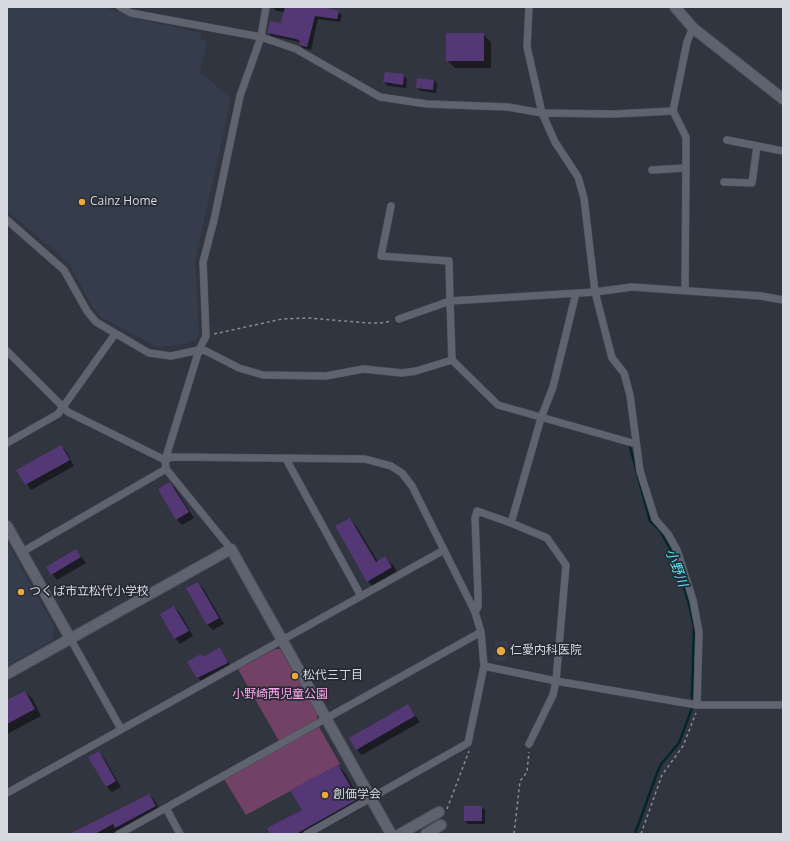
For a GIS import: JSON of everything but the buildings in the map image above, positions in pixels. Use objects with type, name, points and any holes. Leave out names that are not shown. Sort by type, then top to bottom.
[{"type":"street","points":[[120,7],[131,13],[261,37],[296,49],[380,97],[427,104],[508,107],[542,113],[614,114],[673,111]]},
{"type":"street","points":[[266,7],[261,37],[240,96],[214,220],[203,262],[206,336],[199,350],[165,460],[166,469],[231,549],[391,834]]},
{"type":"street","points":[[529,7],[527,47],[542,113],[555,142],[578,177],[584,198],[595,292],[612,358],[624,373],[630,395],[640,471],[655,519],[668,534],[677,550],[693,600],[698,632],[697,705]]},
{"type":"street","points":[[675,7],[694,28],[783,99]]},
{"type":"street","points":[[685,290],[686,137],[673,111],[687,42],[694,28]]},
{"type":"street","points":[[726,140],[783,151]]},
{"type":"street","points":[[724,182],[752,183],[757,146]]},
{"type":"street","points":[[652,170],[686,168]]},
{"type":"street","points":[[391,206],[381,256],[449,261],[452,360],[498,405],[636,444]]},
{"type":"street","points":[[7,220],[64,270],[87,311],[96,322],[149,353],[170,356],[199,350],[206,351],[239,368],[263,376],[326,376],[363,369],[402,373],[416,371],[452,360]]},
{"type":"street","points":[[398,319],[450,301],[595,292],[632,287],[761,296],[783,300]]},
{"type":"street","points":[[512,523],[541,418],[554,387],[576,293]]},
{"type":"street","points":[[7,443],[58,414],[115,334]]},
{"type":"street","points":[[7,351],[68,412],[165,460],[172,457],[365,459],[391,466],[402,473],[412,486],[475,612],[481,632],[484,666],[468,743],[307,834]]},
{"type":"street","points":[[286,459],[361,596]]},
{"type":"street","points":[[22,552],[166,469]]},
{"type":"street","points":[[475,612],[478,606],[474,518],[477,511],[512,523],[547,538],[566,565],[556,680],[553,696],[529,744]]},
{"type":"street","points":[[7,526],[121,729]]},
{"type":"street","points":[[7,674],[231,549]]},
{"type":"street","points":[[7,793],[444,550]]},
{"type":"street","points":[[119,834],[481,632]]},
{"type":"street","points":[[484,666],[697,705],[783,705]]},
{"type":"street","points":[[166,808],[180,834]]},
{"type":"street","points":[[400,834],[443,814]]},
{"type":"street","points":[[426,834],[441,825]]},
{"type":"path","points":[[206,336],[282,319],[307,318],[381,323],[398,319]]},
{"type":"path","points":[[641,834],[662,775],[683,746],[697,705]]},
{"type":"path","points":[[443,814],[447,808],[470,749],[468,743]]},
{"type":"path","points":[[514,834],[520,781],[527,772],[529,744]]},
{"type":"shaded area","points":[[7,7],[104,7],[142,20],[202,33],[200,39],[207,42],[200,72],[231,98],[195,262],[199,333],[196,340],[176,346],[157,347],[101,317],[91,305],[69,263],[7,211]]},
{"type":"shaded area","name":"つくば市立松代小学校","points":[[7,542],[55,628],[52,640],[7,666]]},
{"type":"shaded area","name":"仁愛内科医院","points":[[495,641],[508,641],[506,661],[494,661]]},
{"type":"green space","name":"小野崎西児童公園","points":[[275,649],[280,649],[317,714],[317,719],[279,741],[238,669]]},
{"type":"green space","points":[[319,727],[340,764],[246,815],[224,779]]},
{"type":"waterway","name":"小野川","points":[[630,447],[650,521],[659,529],[673,554],[688,600],[694,627],[692,698]]},
{"type":"waterway","name":"小野川","points":[[635,834],[661,764],[679,743],[692,708]]},
{"type":"place","name":"Cainz Home","points":[[82,202]]},
{"type":"place","name":"つくば市立松代小学校","points":[[21,592]]},
{"type":"place","name":"仁愛内科医院","points":[[501,651]]},
{"type":"place","name":"松代三丁目","points":[[295,676]]},
{"type":"place","name":"創価学会","points":[[325,795]]}]
